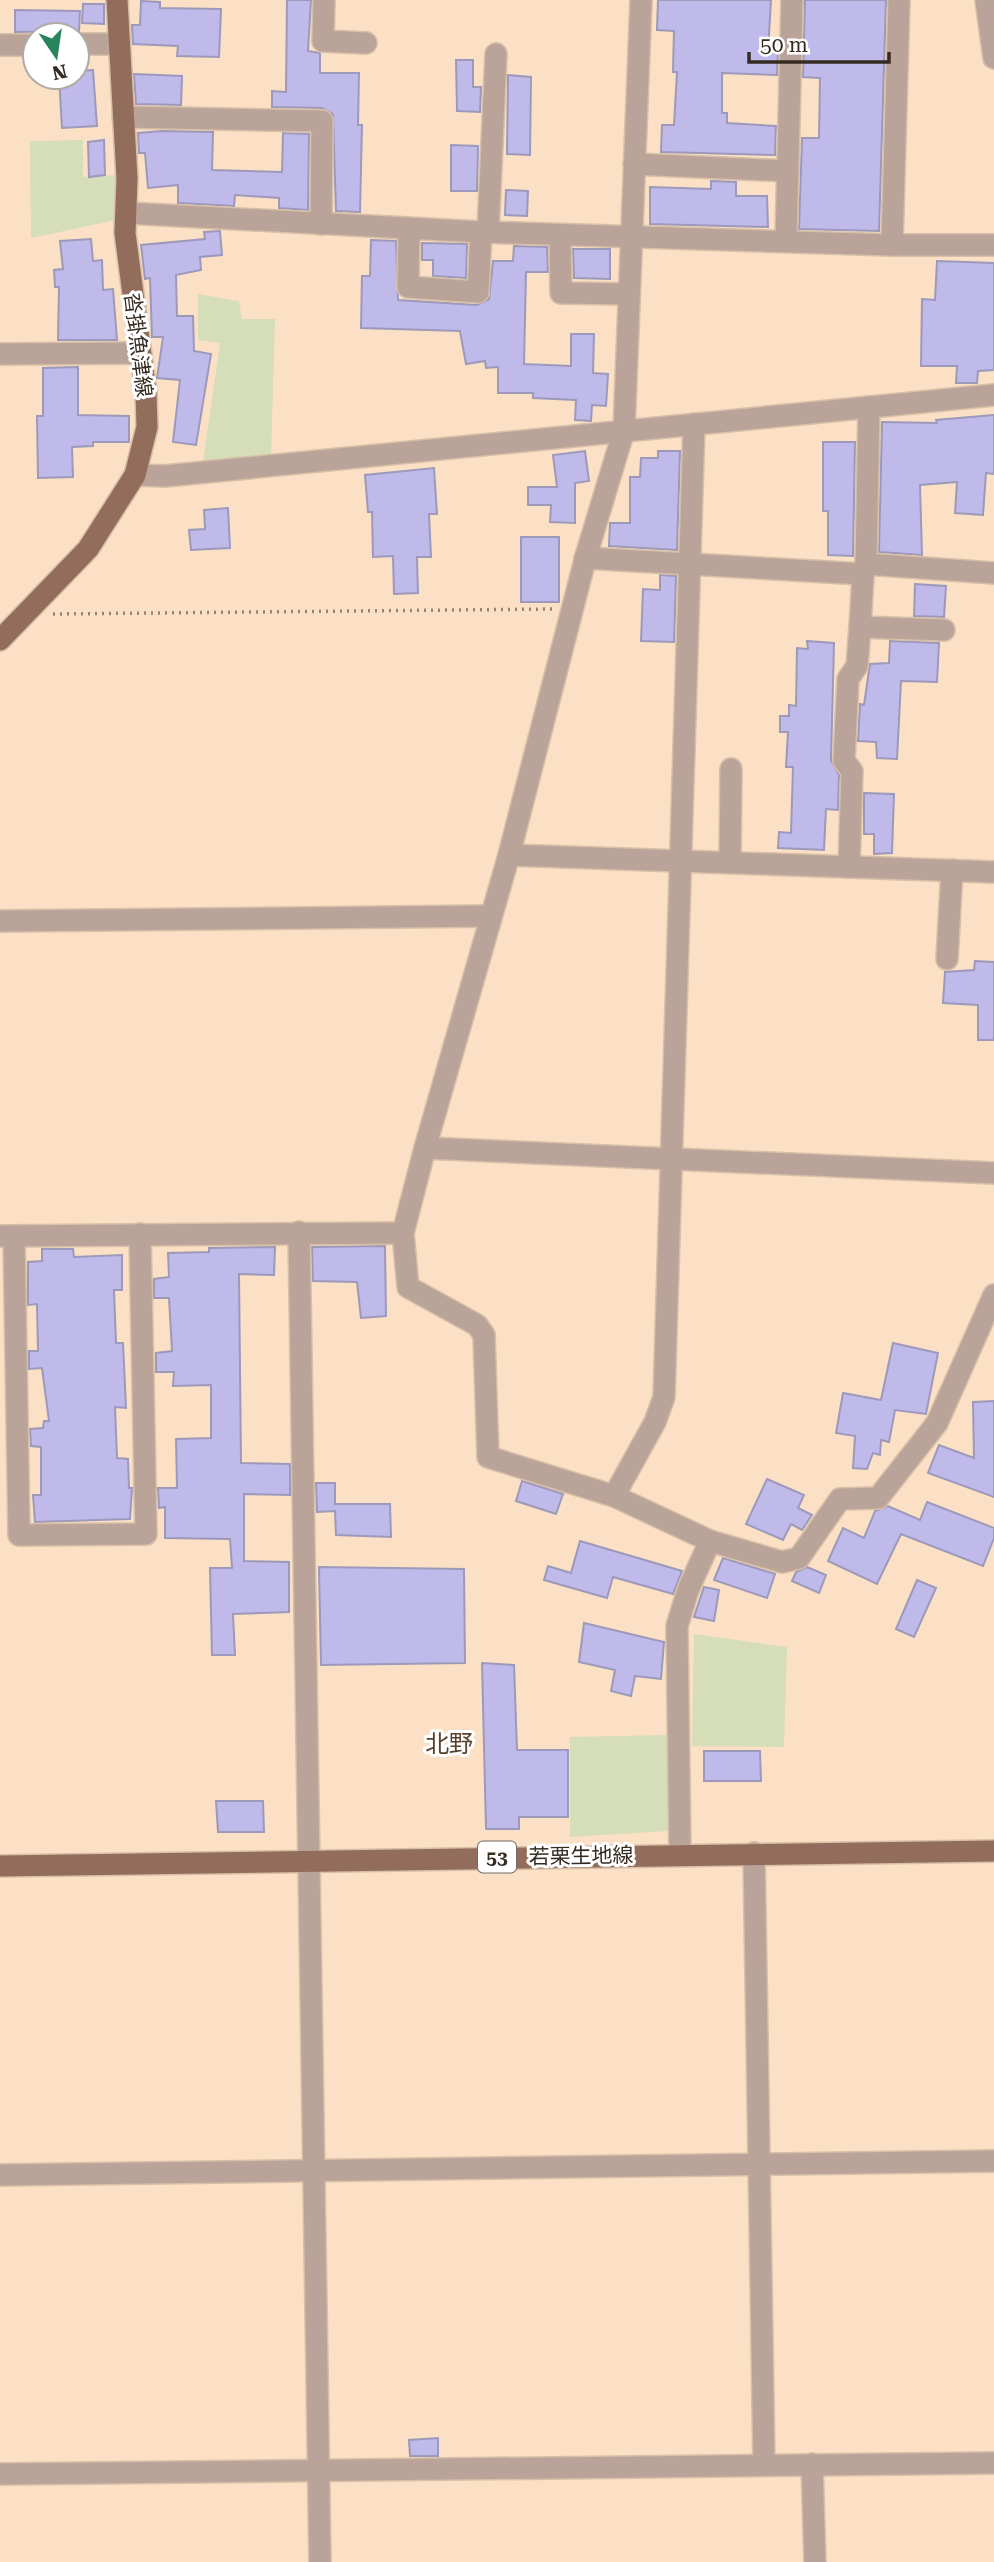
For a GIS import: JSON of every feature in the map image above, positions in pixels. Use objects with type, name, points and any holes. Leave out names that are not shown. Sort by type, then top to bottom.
[{"type":"main road","name":"沓掛魚津線","points":[[0,640],[88,549],[135,475],[147,427],[126,214],[117,0]]},
{"type":"main road","name":"若栗生地線","points":[[0,1866],[994,1851]]},
{"type":"street","points":[[324,0],[323,41],[366,43]]},
{"type":"street","points":[[641,0],[624,430],[585,558],[509,855],[403,1233],[408,1287],[477,1325],[484,1335],[488,1457],[614,1496],[710,1541],[782,1562],[799,1559],[840,1499],[878,1498],[937,1423],[994,1295]]},
{"type":"street","points":[[786,240],[792,0]]},
{"type":"street","points":[[892,245],[899,0]]},
{"type":"street","points":[[986,0],[994,58]]},
{"type":"street","points":[[91,44],[119,44]]},
{"type":"street","points":[[0,45],[21,45]]},
{"type":"street","points":[[409,229],[408,287],[478,292],[496,54]]},
{"type":"street","points":[[123,117],[322,121],[321,224]]},
{"type":"street","points":[[634,164],[788,172]]},
{"type":"street","points":[[126,214],[559,235],[892,245],[994,245]]},
{"type":"street","points":[[559,235],[561,293],[629,294]]},
{"type":"street","points":[[0,354],[139,353]]},
{"type":"street","points":[[135,475],[165,475],[994,395]]},
{"type":"street","points":[[849,867],[852,771],[844,761],[848,679],[857,666],[865,569],[869,407]]},
{"type":"street","points":[[614,1496],[655,1422],[664,1397],[683,861],[694,424]]},
{"type":"street","points":[[585,558],[691,564],[994,573]]},
{"type":"street","points":[[860,627],[944,630]]},
{"type":"street","points":[[730,862],[731,769]]},
{"type":"street","points":[[509,855],[994,872]]},
{"type":"street","points":[[947,959],[952,870]]},
{"type":"street","points":[[0,920],[490,916]]},
{"type":"street","points":[[425,1148],[994,1173]]},
{"type":"street","points":[[140,1234],[146,1534],[19,1535],[7,1236],[140,1234],[299,1232],[403,1233]]},
{"type":"street","points":[[299,1232],[320,2562]]},
{"type":"street","points":[[680,1854],[677,1626],[688,1590],[710,1541]]},
{"type":"street","points":[[754,1853],[764,2464]]},
{"type":"street","points":[[0,2175],[994,2161]]},
{"type":"street","points":[[0,2474],[994,2463]]},
{"type":"street","points":[[812,2464],[815,2562]]},
{"type":"path","points":[[25,614],[572,608]]},
{"type":"green space","points":[[83,140],[83,177],[116,175],[116,220],[31,238],[30,141]]},
{"type":"green space","points":[[198,294],[239,301],[242,319],[275,319],[271,455],[203,462],[220,343],[198,340]]},
{"type":"green space","points":[[694,1634],[787,1647],[784,1747],[692,1746]]},
{"type":"green space","points":[[667,1735],[669,1831],[570,1837],[570,1737]]},
{"type":"building","points":[[287,0],[311,0],[308,51],[320,53],[320,73],[359,73],[358,125],[362,125],[360,212],[336,211],[333,114],[322,108],[272,107],[272,91],[286,92]]},
{"type":"building","points":[[658,0],[771,0],[768,52],[778,53],[777,75],[722,73],[722,113],[727,113],[727,123],[776,126],[775,155],[661,152],[662,125],[674,125],[677,72],[673,72],[674,31],[657,30]]},
{"type":"building","points":[[805,0],[886,0],[879,231],[799,229],[802,138],[819,138],[820,78],[803,77]]},
{"type":"building","points":[[141,1],[160,2],[160,8],[221,9],[219,57],[177,56],[178,46],[133,44],[132,25],[140,25]]},
{"type":"building","points":[[83,4],[104,4],[104,24],[82,21]]},
{"type":"building","points":[[15,10],[80,11],[80,21],[21,21],[21,32],[15,32]]},
{"type":"building","points":[[456,60],[473,60],[473,87],[481,87],[480,112],[457,111]]},
{"type":"building","points":[[91,70],[97,126],[62,128],[60,91],[91,91]]},
{"type":"building","points":[[134,74],[182,76],[181,105],[136,104]]},
{"type":"building","points":[[508,75],[531,77],[530,155],[507,154]]},
{"type":"building","points":[[213,132],[212,170],[282,172],[283,133],[309,134],[308,210],[279,208],[279,198],[235,195],[234,206],[178,203],[178,185],[148,188],[145,153],[139,153],[138,133]]},
{"type":"building","points":[[104,140],[105,175],[89,177],[88,142]]},
{"type":"building","points":[[451,145],[478,146],[477,191],[451,191]]},
{"type":"building","points":[[711,181],[736,182],[736,196],[767,196],[768,227],[650,224],[650,187],[711,189]]},
{"type":"building","points":[[506,190],[528,191],[527,216],[505,215]]},
{"type":"building","points":[[220,231],[222,255],[200,257],[201,270],[176,275],[177,316],[193,316],[194,351],[211,354],[196,445],[173,442],[180,380],[157,378],[163,337],[152,337],[150,278],[145,279],[141,245],[205,239],[204,232]]},
{"type":"building","points":[[91,239],[93,261],[102,260],[103,290],[113,289],[117,340],[58,340],[59,287],[55,287],[54,270],[63,269],[60,241]]},
{"type":"building","points":[[371,240],[396,241],[398,300],[477,305],[489,299],[493,261],[513,261],[514,246],[547,247],[548,272],[526,272],[524,364],[571,366],[571,334],[594,334],[593,373],[608,374],[606,406],[592,405],[591,421],[575,420],[576,400],[533,398],[533,393],[498,393],[498,367],[486,368],[485,361],[466,364],[460,331],[361,328],[362,276],[370,276]]},
{"type":"building","points":[[422,243],[467,244],[466,278],[433,276],[433,260],[422,260]]},
{"type":"building","points":[[573,249],[610,249],[610,279],[574,278]]},
{"type":"building","points":[[937,261],[994,263],[994,370],[978,371],[977,383],[956,383],[957,366],[921,366],[922,299],[935,300]]},
{"type":"building","points":[[78,367],[78,415],[129,416],[129,442],[93,442],[93,446],[72,447],[73,477],[38,478],[37,416],[43,416],[43,368]]},
{"type":"building","points":[[994,415],[994,474],[986,473],[983,515],[955,513],[957,482],[920,485],[922,555],[879,552],[882,422],[937,423],[936,420]]},
{"type":"building","points":[[823,442],[855,442],[853,556],[828,555],[828,511],[823,511]]},
{"type":"building","points":[[585,451],[589,481],[575,483],[575,523],[550,522],[551,505],[528,505],[528,487],[557,487],[553,455]]},
{"type":"building","points":[[658,451],[680,451],[677,550],[609,546],[610,523],[630,523],[630,477],[640,477],[641,458],[658,458]]},
{"type":"building","points":[[434,468],[437,514],[429,514],[431,557],[417,557],[418,593],[394,594],[393,556],[373,557],[372,512],[368,512],[365,475]]},
{"type":"building","points":[[228,508],[230,548],[191,550],[189,530],[205,529],[204,510]]},
{"type":"building","points":[[521,537],[559,537],[559,602],[521,602]]},
{"type":"building","points":[[660,575],[676,576],[674,642],[641,641],[643,589],[660,590]]},
{"type":"building","points":[[915,584],[946,586],[944,617],[914,616]]},
{"type":"building","points":[[807,641],[834,643],[831,760],[839,775],[838,810],[826,809],[824,850],[778,848],[779,832],[791,833],[793,767],[786,767],[788,732],[780,732],[780,716],[789,716],[789,705],[796,706],[797,648],[808,649]]},
{"type":"building","points":[[890,641],[939,643],[937,682],[901,681],[897,759],[877,758],[876,742],[858,741],[860,704],[864,705],[870,664],[889,663]]},
{"type":"building","points":[[864,793],[894,794],[892,853],[874,854],[874,834],[864,834]]},
{"type":"building","points":[[975,961],[994,962],[994,1040],[978,1040],[978,1005],[943,1003],[945,972],[974,970]]},
{"type":"building","points":[[385,1246],[386,1316],[361,1318],[357,1282],[313,1281],[312,1247]]},
{"type":"building","points":[[275,1247],[274,1275],[239,1274],[241,1463],[290,1464],[290,1495],[244,1494],[244,1561],[289,1562],[289,1612],[233,1614],[235,1655],[212,1655],[210,1568],[232,1568],[230,1539],[165,1538],[165,1507],[159,1508],[158,1488],[177,1488],[176,1439],[211,1438],[211,1385],[173,1386],[174,1372],[156,1372],[156,1353],[172,1351],[169,1298],[154,1298],[154,1279],[169,1277],[168,1253],[209,1252],[209,1248]]},
{"type":"building","points":[[42,1249],[73,1249],[74,1257],[122,1255],[122,1290],[114,1290],[116,1343],[123,1343],[126,1408],[115,1407],[117,1458],[128,1459],[129,1488],[132,1488],[130,1519],[35,1522],[33,1495],[41,1495],[41,1447],[31,1446],[30,1429],[43,1428],[44,1421],[49,1421],[42,1368],[29,1369],[29,1351],[38,1351],[37,1304],[28,1305],[28,1262],[42,1261]]},
{"type":"building","points":[[893,1343],[938,1353],[926,1414],[895,1410],[889,1442],[881,1440],[880,1455],[873,1453],[867,1469],[853,1468],[855,1436],[836,1433],[843,1393],[881,1400]]},
{"type":"building","points":[[994,1401],[994,1497],[928,1473],[939,1445],[974,1458],[973,1402]]},
{"type":"building","points":[[767,1479],[804,1495],[798,1508],[812,1515],[802,1530],[791,1524],[783,1540],[746,1524]]},
{"type":"building","points":[[522,1481],[563,1494],[556,1514],[516,1501]]},
{"type":"building","points":[[316,1483],[335,1483],[335,1504],[390,1504],[391,1537],[336,1535],[335,1511],[317,1512]]},
{"type":"building","points":[[927,1502],[994,1528],[994,1538],[983,1566],[901,1534],[877,1584],[828,1561],[843,1528],[864,1538],[875,1511],[888,1506],[920,1520]]},
{"type":"building","points":[[580,1541],[682,1571],[673,1594],[613,1577],[607,1598],[544,1580],[548,1566],[571,1573]]},
{"type":"building","points":[[723,1558],[775,1574],[767,1598],[714,1580]]},
{"type":"building","points":[[319,1567],[464,1569],[465,1663],[321,1665]]},
{"type":"building","points":[[807,1567],[826,1575],[819,1593],[792,1581],[796,1572]]},
{"type":"building","points":[[917,1580],[936,1588],[914,1637],[896,1629]]},
{"type":"building","points":[[704,1587],[719,1590],[714,1621],[694,1617]]},
{"type":"building","points":[[584,1623],[664,1642],[661,1679],[635,1676],[631,1696],[611,1691],[615,1670],[579,1662]]},
{"type":"building","points":[[482,1663],[514,1665],[517,1750],[568,1750],[568,1817],[519,1817],[519,1829],[486,1829]]},
{"type":"building","points":[[704,1751],[760,1751],[761,1781],[704,1781]]},
{"type":"building","points":[[216,1801],[263,1801],[264,1832],[218,1832]]},
{"type":"building","points":[[438,2438],[438,2456],[410,2456],[409,2440]]},
{"type":"district","name":"北野","points":[[449,1744]]}]
